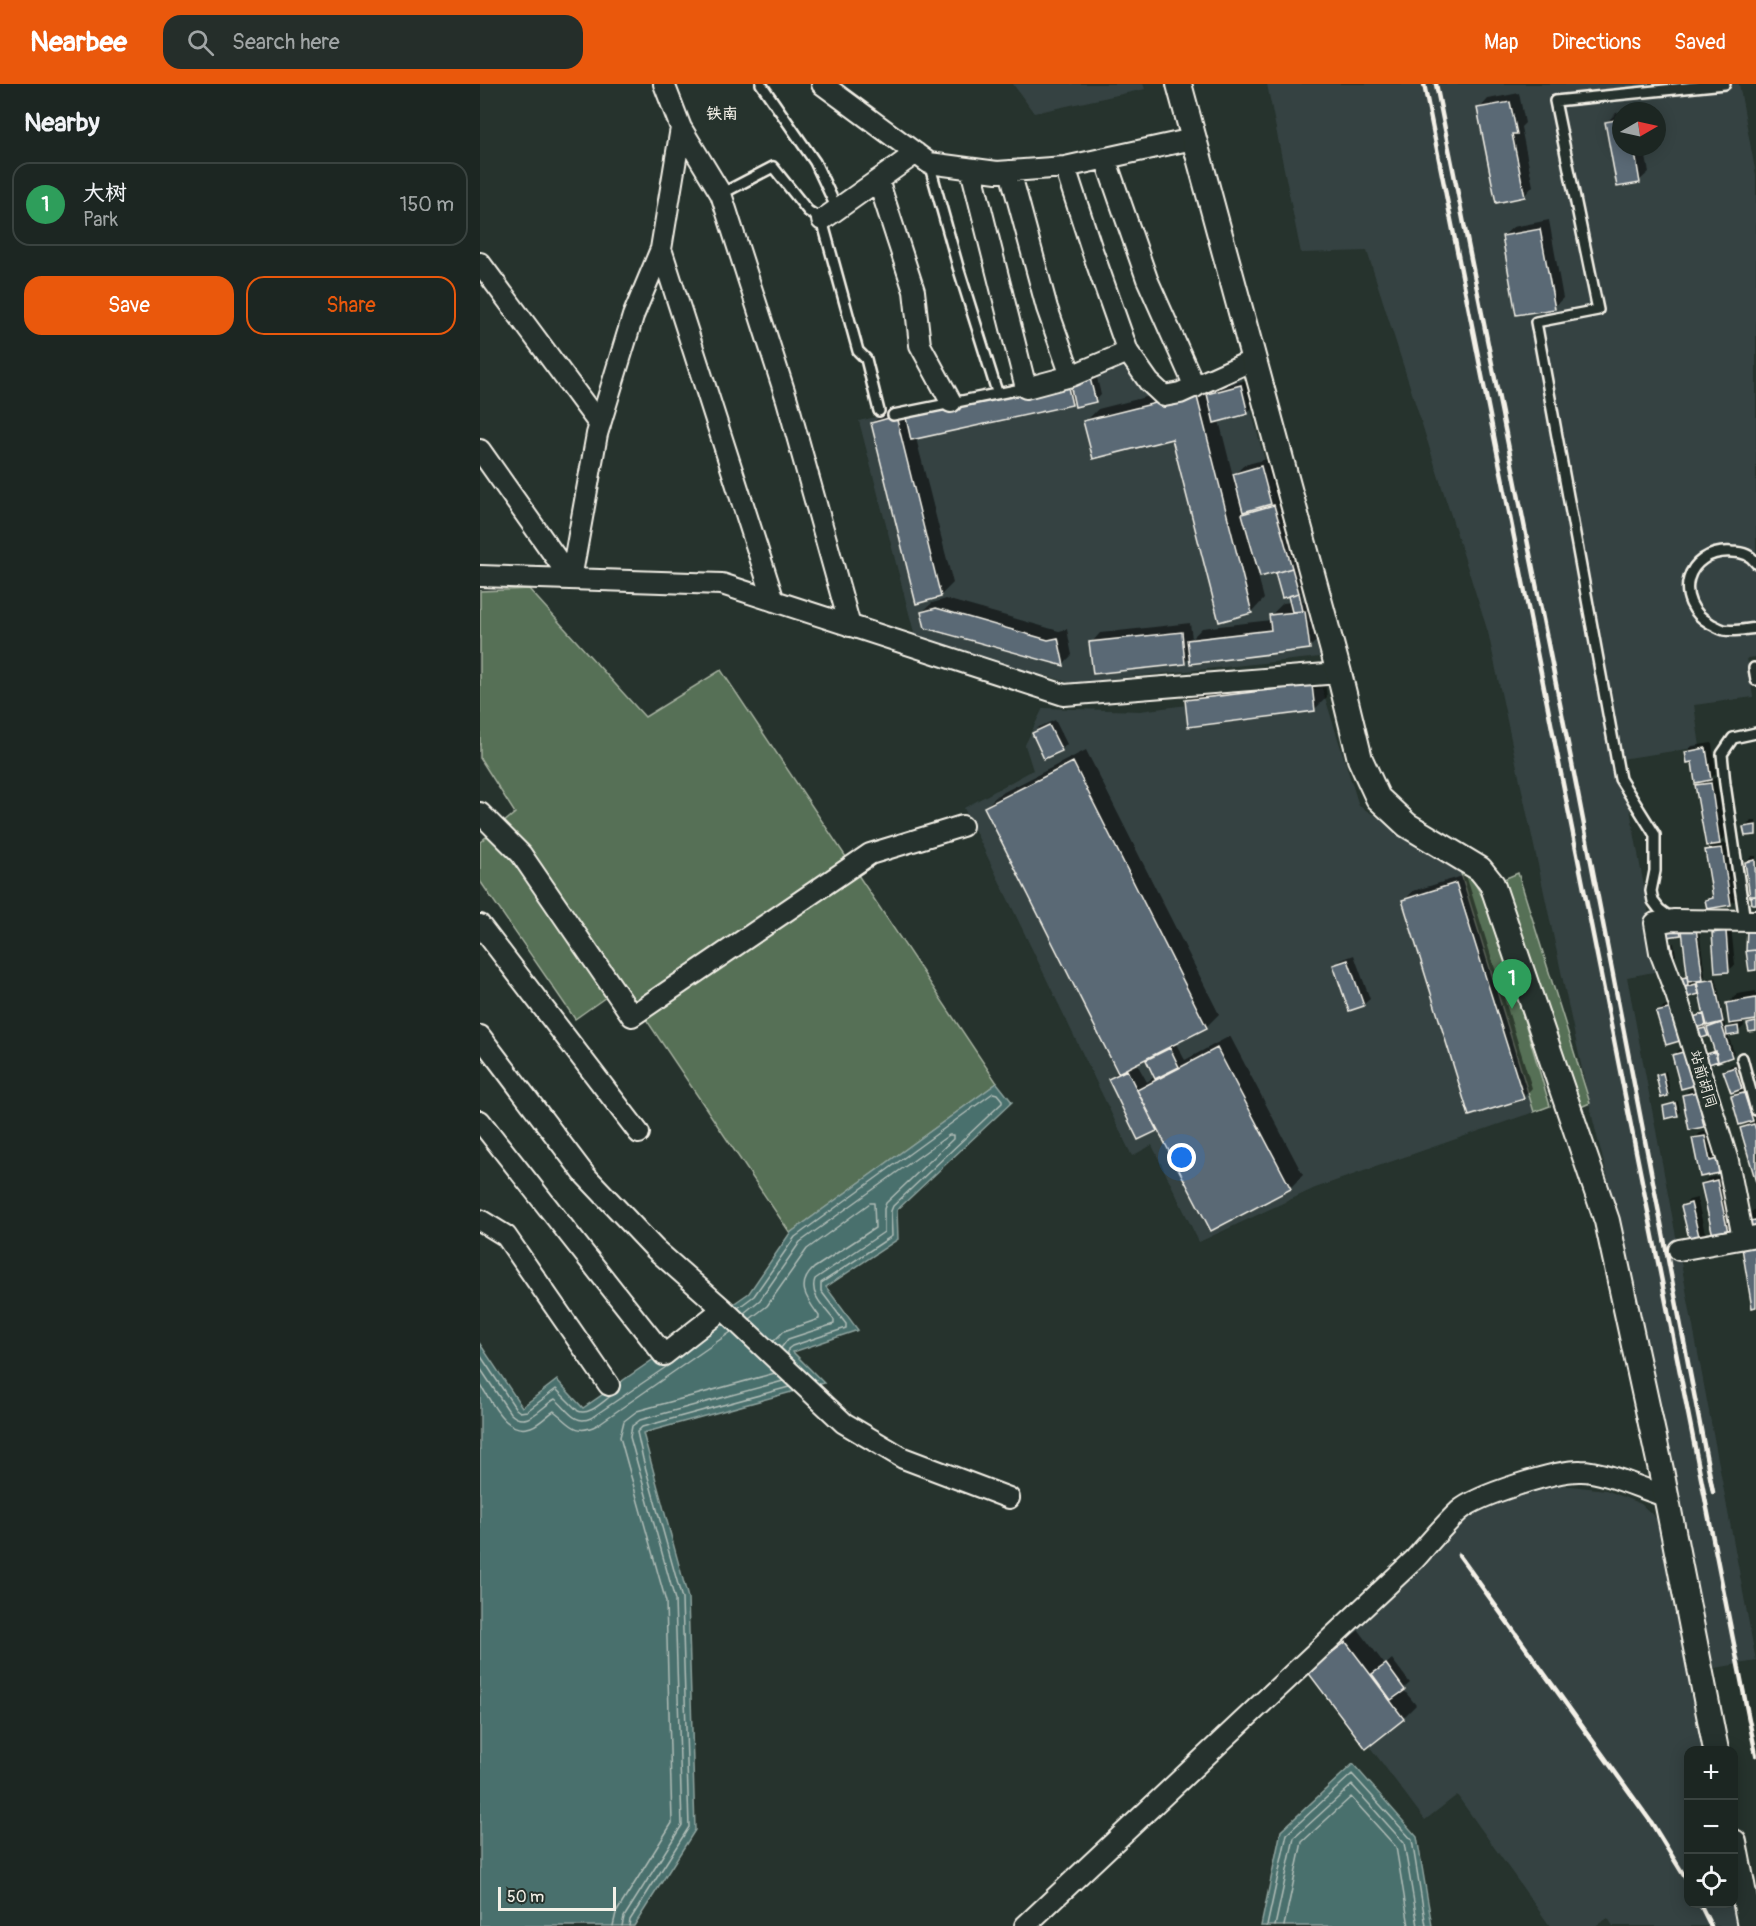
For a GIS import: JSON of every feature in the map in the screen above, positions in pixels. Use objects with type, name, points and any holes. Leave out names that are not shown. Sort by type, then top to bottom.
[{"type":"street","points":[[664,84],[681,128],[721,194],[787,400],[850,626]]},
{"type":"street","points":[[822,84],[922,158],[971,169],[997,172],[1065,167],[1193,139]]},
{"type":"street","points":[[1179,84],[1339,673],[1360,759],[1378,798],[1407,825],[1480,869],[1492,884],[1607,1221],[1715,1746]]},
{"type":"street","points":[[571,579],[600,425],[633,316],[661,249],[681,128]]},
{"type":"street","points":[[830,214],[878,180],[922,158]]},
{"type":"street","points":[[1105,158],[1147,279],[1195,387]]},
{"type":"street","points":[[1065,167],[1128,352],[1149,382],[1164,396],[1180,393],[1253,360]]},
{"type":"street","points":[[971,169],[1026,388],[1071,376],[1128,352]]},
{"type":"street","points":[[1010,171],[1047,308],[1071,376]]},
{"type":"street","points":[[878,180],[914,291],[920,345],[951,402]]},
{"type":"street","points":[[661,249],[774,601]]},
{"type":"street","points":[[480,263],[600,425]]},
{"type":"street","points":[[480,450],[571,579]]},
{"type":"street","points":[[480,576],[722,584],[1064,695],[1339,673]]},
{"type":"street","points":[[480,813],[521,854],[632,1016],[870,854],[962,825]]},
{"type":"street","points":[[1664,921],[1751,921]]},
{"type":"street","name":"站前胡同","points":[[1664,921],[1660,952],[1676,994],[1750,1237]]},
{"type":"street","points":[[480,925],[639,1133]]},
{"type":"street","points":[[480,1036],[585,1175],[655,1249],[844,1423],[903,1458],[1009,1498]]},
{"type":"street","points":[[480,1121],[664,1355],[723,1310]]},
{"type":"street","points":[[480,1220],[506,1236],[609,1385]]},
{"type":"street","points":[[1679,1250],[1750,1237]]},
{"type":"street","points":[[1025,1926],[1415,1559],[1461,1510],[1496,1492],[1548,1476],[1581,1470],[1608,1476],[1665,1496]]},
{"type":"street","points":[[1736,1854],[1746,1924]]},
{"type":"lane","points":[[761,84],[815,162],[830,214],[858,351],[866,359],[879,411]]},
{"type":"lane","points":[[1664,921],[1653,901],[1651,891],[1655,871],[1655,835],[1620,779],[1536,322],[1598,310],[1556,101],[1725,84]]},
{"type":"lane","points":[[922,158],[996,393]]},
{"type":"lane","points":[[721,194],[773,167],[808,211],[830,214]]},
{"type":"lane","points":[[893,415],[1026,388]]},
{"type":"lane","points":[[1756,563],[1742,552],[1727,551],[1710,555],[1695,563],[1688,578],[1689,597],[1695,610],[1706,621],[1723,630],[1756,628]]},
{"type":"lane","points":[[1754,668],[1756,680]]},
{"type":"lane","points":[[1751,921],[1725,784],[1722,754],[1733,738],[1756,734]]},
{"type":"lane","points":[[1742,1058],[1756,1110]]},
{"type":"shaded area","points":[[1013,84],[1143,84],[1145,89],[1034,113]]},
{"type":"shaded area","points":[[1267,84],[1739,84],[1756,175],[1756,657],[1747,658],[1753,697],[1694,705],[1700,747],[1621,759],[1659,971],[1627,977],[1756,1661],[1709,1669],[1614,1203],[1593,1120],[1488,632],[1367,251],[1301,253]]},
{"type":"shaded area","points":[[1124,358],[1160,401],[1241,375],[1320,657],[1072,683],[916,640],[859,421]]},
{"type":"shaded area","points":[[1322,688],[1359,806],[1459,867],[1534,1112],[1315,1188],[1199,1242],[1152,1145],[1132,1156],[964,808],[1033,770],[1025,745],[1043,708],[1140,711]]},
{"type":"shaded area","points":[[1553,1484],[1606,1490],[1641,1504],[1660,1522],[1707,1746],[1684,1746],[1684,1908],[1736,1908],[1743,1926],[1613,1926],[1608,1918],[1595,1926],[1550,1926],[1457,1795],[1425,1820],[1309,1666],[1462,1515]]},
{"type":"green space","points":[[529,589],[645,717],[721,670],[997,1083],[790,1233],[623,985],[575,1019],[480,881],[480,842],[515,813],[480,758],[480,591]]},
{"type":"green space","points":[[1459,867],[1474,882],[1492,913],[1550,1106],[1534,1112]]},
{"type":"green space","points":[[1518,873],[1590,1103],[1574,1110],[1497,882]]},
{"type":"water","points":[[997,1083],[1012,1102],[897,1210],[898,1239],[826,1287],[858,1330],[793,1352],[824,1383],[643,1433],[688,1598],[695,1830],[634,1926],[480,1926],[480,1344],[522,1407],[557,1380],[583,1408],[749,1293],[790,1233]]},
{"type":"water","points":[[1353,1764],[1417,1837],[1432,1926],[1261,1926],[1281,1831]]},
{"type":"building","points":[[1510,102],[1517,134],[1512,134],[1525,197],[1496,203],[1477,108]]},
{"type":"building","points":[[1612,121],[1612,156],[1636,156],[1640,183],[1617,187],[1605,122]]},
{"type":"building","points":[[1540,229],[1555,309],[1516,315],[1502,236]]},
{"type":"building","points":[[1089,374],[1096,402],[1075,407],[1069,379]]},
{"type":"building","points":[[1067,383],[1072,405],[911,440],[906,418]]},
{"type":"building","points":[[1241,385],[1248,414],[1214,423],[1207,394]]},
{"type":"building","points":[[1196,393],[1252,613],[1219,622],[1172,439],[1093,459],[1083,421]]},
{"type":"building","points":[[896,416],[941,597],[916,604],[871,423]]},
{"type":"building","points":[[1261,466],[1271,504],[1243,512],[1233,474]]},
{"type":"building","points":[[1274,505],[1292,568],[1260,577],[1242,514]]},
{"type":"building","points":[[1292,568],[1299,593],[1282,598],[1275,573]]},
{"type":"building","points":[[1299,593],[1303,611],[1292,612],[1288,596]]},
{"type":"building","points":[[936,608],[1048,640],[1058,638],[1064,666],[925,628],[921,612]]},
{"type":"building","points":[[1305,611],[1310,649],[1190,664],[1187,640],[1271,630],[1269,615]]},
{"type":"building","points":[[1182,632],[1185,664],[1093,674],[1089,642]]},
{"type":"building","points":[[1312,685],[1315,711],[1188,727],[1185,700]]},
{"type":"building","points":[[1049,725],[1062,751],[1044,759],[1032,733]]},
{"type":"building","points":[[1706,748],[1711,780],[1695,783],[1692,762],[1687,763],[1685,752]]},
{"type":"building","points":[[1073,762],[1207,1028],[1118,1073],[984,807]]},
{"type":"building","points":[[1711,783],[1720,844],[1706,846],[1695,785]]},
{"type":"building","points":[[1756,825],[1756,835],[1745,836],[1743,827]]},
{"type":"building","points":[[1722,848],[1731,905],[1707,909],[1705,900],[1713,898],[1705,850]]},
{"type":"building","points":[[1755,860],[1756,896],[1750,897],[1745,862]]},
{"type":"building","points":[[1456,883],[1524,1099],[1469,1116],[1402,900]]},
{"type":"building","points":[[1751,896],[1756,896],[1756,904],[1752,904]]},
{"type":"building","points":[[1679,924],[1681,935],[1660,938],[1659,927]]},
{"type":"building","points":[[1696,928],[1703,980],[1688,982],[1682,930]]},
{"type":"building","points":[[1756,928],[1756,950],[1746,951],[1747,929]]},
{"type":"building","points":[[1726,931],[1729,972],[1715,973],[1712,933]]},
{"type":"building","points":[[1671,944],[1674,959],[1667,960],[1664,946]]},
{"type":"building","points":[[1756,950],[1756,970],[1749,971],[1746,951]]},
{"type":"building","points":[[1348,960],[1364,1006],[1349,1011],[1333,965]]},
{"type":"building","points":[[1687,977],[1688,985],[1677,987],[1676,979]]},
{"type":"building","points":[[1714,979],[1723,1022],[1706,1026],[1697,982]]},
{"type":"building","points":[[1696,984],[1699,994],[1685,998],[1682,988]]},
{"type":"building","points":[[1756,998],[1756,1020],[1729,1024],[1726,1003]]},
{"type":"building","points":[[1673,1008],[1683,1040],[1666,1045],[1656,1012]]},
{"type":"building","points":[[1704,1014],[1707,1025],[1691,1029],[1689,1018]]},
{"type":"building","points":[[1756,1022],[1756,1031],[1749,1032],[1747,1024]]},
{"type":"building","points":[[1721,1023],[1732,1057],[1718,1062],[1707,1028]]},
{"type":"building","points":[[1738,1026],[1739,1034],[1727,1036],[1726,1028]]},
{"type":"building","points":[[1705,1028],[1708,1036],[1695,1040],[1693,1031]]},
{"type":"building","points":[[1170,1048],[1179,1067],[1155,1079],[1146,1060]]},
{"type":"building","points":[[1217,1048],[1291,1189],[1211,1231],[1137,1090]]},
{"type":"building","points":[[1687,1051],[1696,1085],[1681,1089],[1672,1055]]},
{"type":"building","points":[[1716,1051],[1718,1061],[1703,1066],[1700,1056]]},
{"type":"building","points":[[1735,1067],[1742,1089],[1731,1093],[1723,1071]]},
{"type":"building","points":[[1127,1070],[1157,1131],[1138,1140],[1108,1079]]},
{"type":"building","points":[[1663,1073],[1668,1096],[1661,1098],[1656,1075]]},
{"type":"building","points":[[1697,1092],[1704,1127],[1689,1130],[1682,1095]]},
{"type":"building","points":[[1744,1093],[1753,1121],[1739,1125],[1731,1096]]},
{"type":"building","points":[[1675,1103],[1678,1116],[1665,1119],[1663,1106]]},
{"type":"building","points":[[1754,1124],[1756,1130],[1756,1182],[1740,1128]]},
{"type":"building","points":[[1705,1136],[1710,1161],[1721,1158],[1724,1172],[1700,1177],[1692,1138]]},
{"type":"building","points":[[1717,1180],[1729,1237],[1714,1240],[1701,1184]]},
{"type":"building","points":[[1691,1203],[1700,1240],[1690,1242],[1681,1206]]},
{"type":"building","points":[[1749,1214],[1750,1221],[1756,1220],[1756,1230],[1748,1232],[1744,1216]]},
{"type":"building","points":[[1756,1246],[1756,1307],[1752,1308],[1742,1248]]},
{"type":"building","points":[[1346,1642],[1404,1719],[1366,1749],[1307,1671]]},
{"type":"building","points":[[1386,1664],[1405,1690],[1391,1700],[1372,1674]]},
{"type":"railway","points":[[1424,84],[1756,1755]]},
{"type":"railway","points":[[1436,84],[1577,789],[1713,1492]]},
{"type":"railway","points":[[1459,1555],[1651,1822],[1684,1876]]},
{"type":"railway","points":[[1702,1908],[1711,1926]]},
{"type":"place","name":"大树","points":[[1512,1009]]},
{"type":"district","name":"铁南","points":[[722,114]]}]
